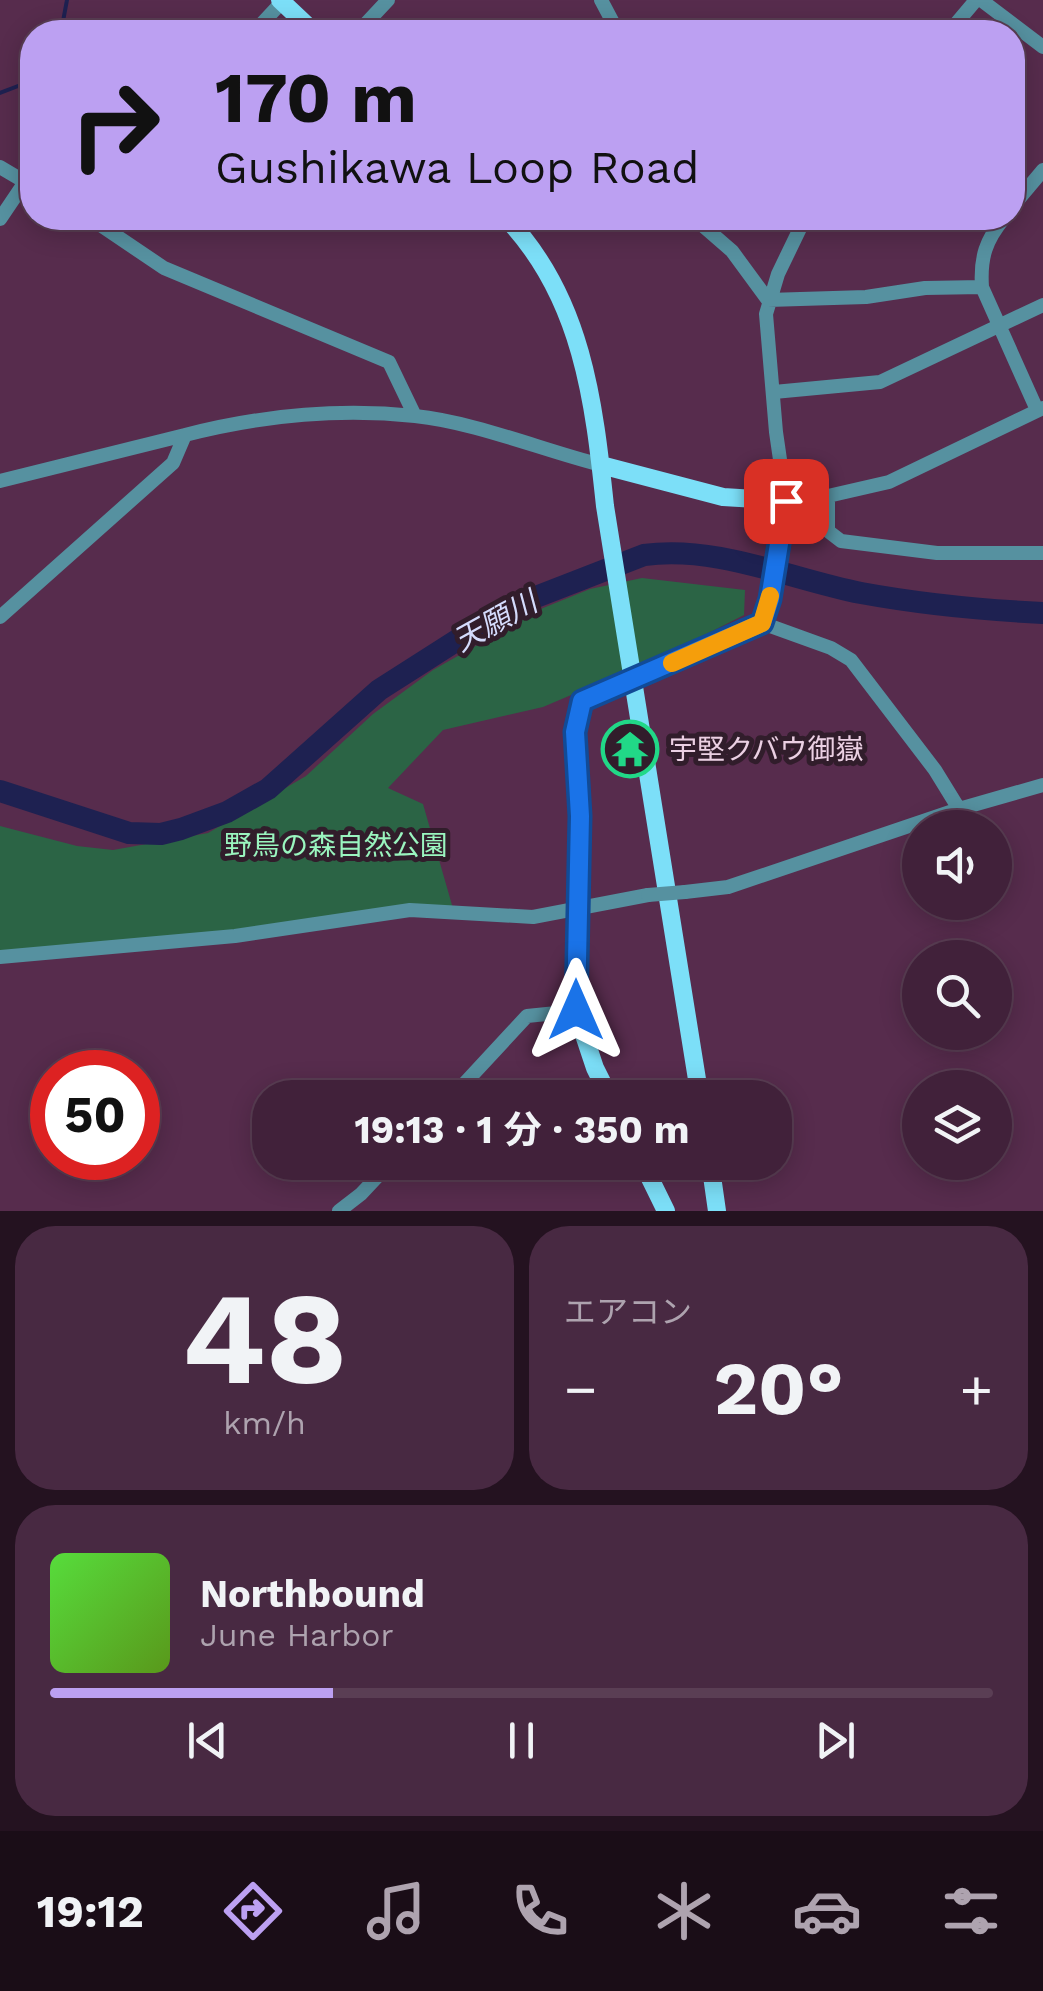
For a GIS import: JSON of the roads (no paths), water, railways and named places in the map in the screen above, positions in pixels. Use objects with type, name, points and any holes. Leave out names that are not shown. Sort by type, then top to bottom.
[{"type":"main road","points":[[281,1],[301,20]]},
{"type":"main road","points":[[516,230],[540,260],[577,337],[596,418],[605,506],[697,1080]]},
{"type":"main road","points":[[601,465],[723,497],[786,501],[770,599],[762,623],[582,701],[575,732],[579,906],[576,1010],[601,1080]]},
{"type":"main road","points":[[651,1180],[666,1211]]},
{"type":"main road","points":[[713,1180],[718,1211]]},
{"type":"street","points":[[369,20],[388,0]]},
{"type":"street","points":[[960,20],[978,0],[1006,20]]},
{"type":"street","points":[[264,20],[281,1]]},
{"type":"street","points":[[1025,191],[1043,170]]},
{"type":"street","points":[[0,219],[20,195]]},
{"type":"street","points":[[108,230],[164,268],[389,362],[414,416]]},
{"type":"street","points":[[708,230],[732,251],[768,300]]},
{"type":"street","points":[[800,230],[768,300],[766,328],[786,501],[889,482],[1040,409],[982,287],[986,240],[994,230]]},
{"type":"street","points":[[768,300],[866,298],[925,288],[982,287]]},
{"type":"street","points":[[774,392],[880,382],[1043,305]]},
{"type":"street","points":[[0,481],[242,420],[315,415],[414,416],[601,465]]},
{"type":"street","points":[[0,618],[173,463],[185,435]]},
{"type":"street","points":[[828,496],[828,530],[841,541],[936,553],[1043,553]]},
{"type":"street","points":[[762,623],[831,648],[852,660],[959,809]]},
{"type":"street","points":[[0,958],[235,936],[410,910],[533,916],[648,895],[728,887],[959,809],[1043,785]]},
{"type":"street","points":[[468,1080],[527,1016],[576,1010]]},
{"type":"street","points":[[340,1211],[375,1180]]},
{"type":"waterway","points":[[63,20],[67,0]]},
{"type":"waterway","points":[[0,93],[20,85]]},
{"type":"waterway","name":"天願川","points":[[0,791],[129,833],[161,834],[181,829],[227,812],[268,789],[379,690],[473,630],[523,602],[644,555],[699,555],[884,597],[1043,613]]},
{"type":"place","name":"宇堅クバウ御嶽","points":[[630,749]]},
{"type":"park label","name":"野鳥の森自然公園","points":[[336,845]]}]
